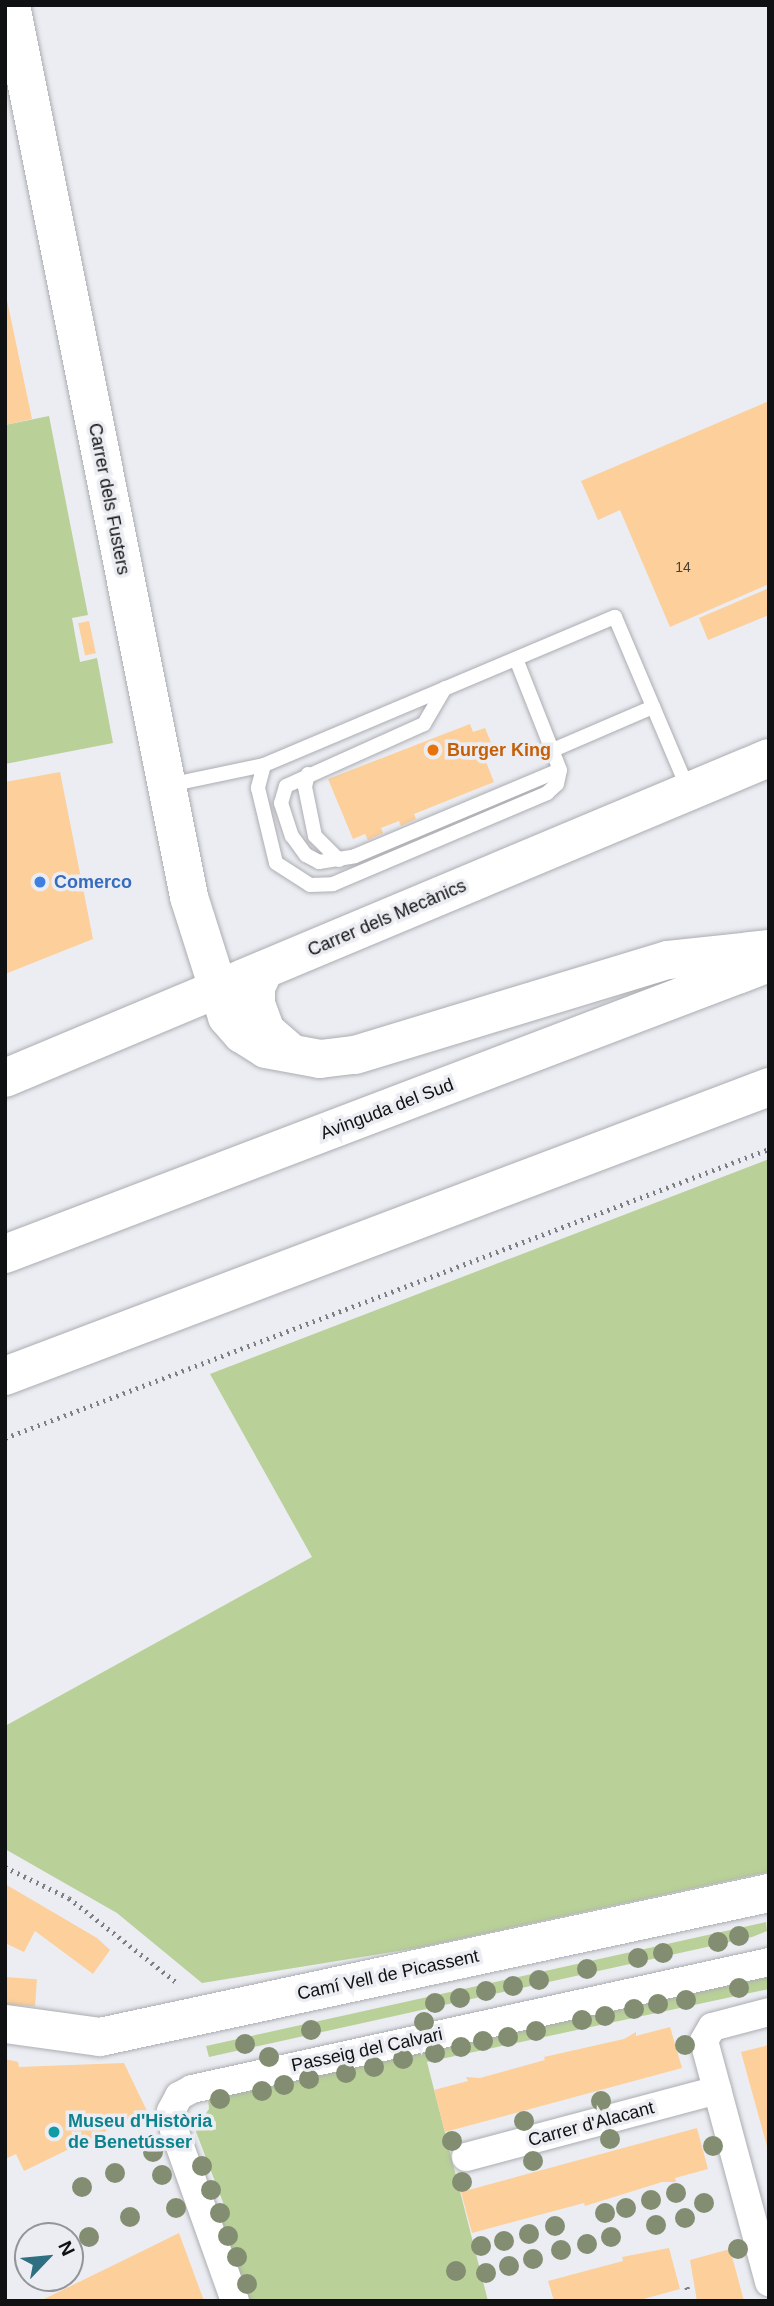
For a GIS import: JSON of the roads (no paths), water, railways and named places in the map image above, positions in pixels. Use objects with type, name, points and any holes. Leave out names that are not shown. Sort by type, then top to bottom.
[{"type":"street","name":"Carrer dels Fusters","points":[[10,17],[189,897],[216,991],[242,1034],[266,1049],[293,1055],[320,1059],[355,1055],[668,960],[769,949]]},
{"type":"street","name":"Carrer dels Mecànics","points":[[5,1079],[769,758]]},
{"type":"street","name":"Avinguda del Sud","points":[[5,1254],[769,963]]},
{"type":"street","points":[[264,970],[256,987],[256,1004],[266,1031],[293,1055]]},
{"type":"street","points":[[5,1376],[769,1087]]},
{"type":"street","name":"Camí Vell de Picassent","points":[[5,2024],[100,2037],[769,1893]]},
{"type":"street","name":"Passeig del Calvari","points":[[235,2301],[174,2130],[171,2111],[180,2096],[192,2089],[769,1962]]},
{"type":"street","points":[[769,2012],[712,2027],[704,2040],[769,2282]]},
{"type":"street","name":"Carrer d'Alacant","points":[[466,2157],[717,2090]]},
{"type":"lane","points":[[167,786],[264,765],[615,617],[689,792]]},
{"type":"lane","points":[[264,765],[258,788],[276,863],[310,886],[333,884],[547,793],[557,784],[560,770],[516,659]]},
{"type":"lane","points":[[445,688],[424,723],[307,774],[286,786],[281,803],[292,836],[313,858],[339,860],[560,770]]},
{"type":"lane","points":[[553,750],[653,707]]},
{"type":"lane","points":[[307,774],[305,787],[315,836],[339,860]]},
{"type":"place","name":"Burger King","points":[[433,750]]},
{"type":"place","name":"Comerco","points":[[40,882]]},
{"type":"place","name":"Museu d'Història de Benetússer","points":[[54,2132]]}]
